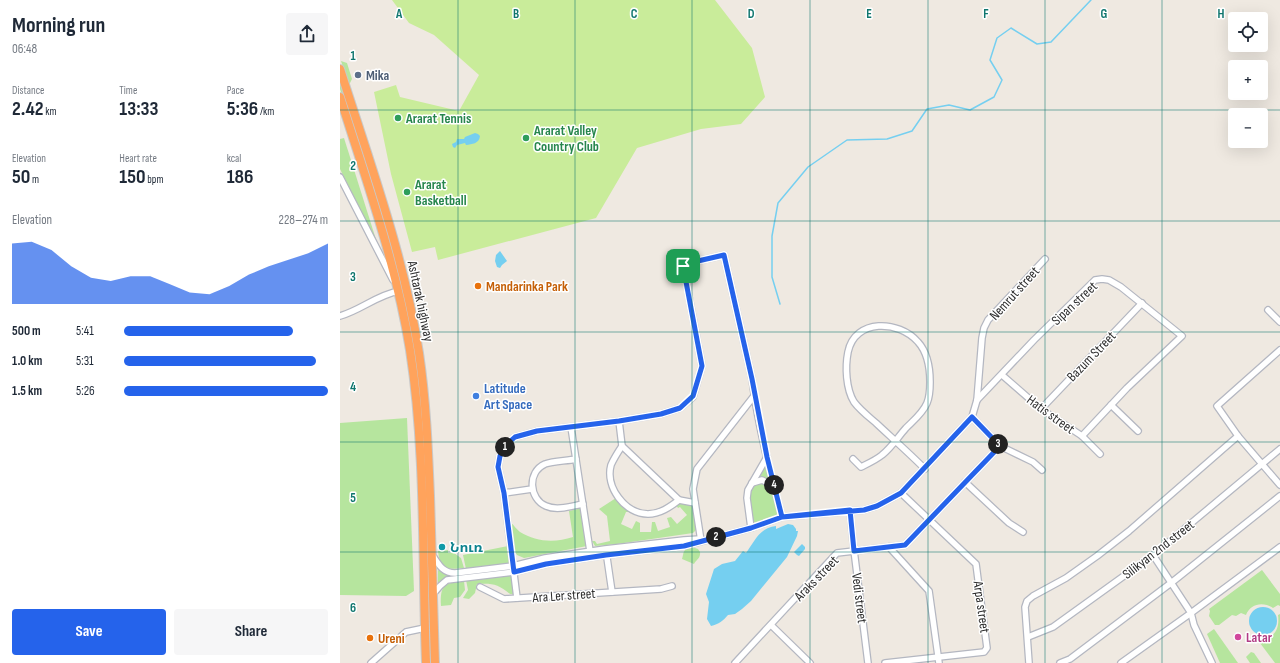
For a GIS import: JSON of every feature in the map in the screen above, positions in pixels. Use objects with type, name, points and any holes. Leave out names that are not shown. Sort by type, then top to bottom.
[{"type":"highway","name":"Ashtarak highway","points":[[340,69],[398,252],[416,337],[424,398],[428,556]]},
{"type":"highway","name":"Ashtarak highway","points":[[340,97],[370,189],[398,287],[410,351],[425,474],[432,547],[428,556]]},
{"type":"highway","points":[[426,663],[430,643],[433,594],[428,556]]},
{"type":"highway","points":[[428,556],[425,628],[435,663]]},
{"type":"street","points":[[340,177],[398,287],[349,313],[340,316]]},
{"type":"street","name":"Ara Ler street","points":[[517,598],[504,493],[498,467],[500,456],[506,445],[515,437],[537,431],[571,428],[661,414],[680,408],[693,396],[702,366],[683,266],[689,263],[724,255],[752,379],[754,396]]},
{"type":"street","name":"Nemrut street","points":[[978,400],[984,328],[988,320],[1045,259]]},
{"type":"street","name":"Sipan street","points":[[978,400],[1095,280],[1102,279],[1110,280],[1142,303],[1182,336],[1111,406]]},
{"type":"street","name":"Bazum Street","points":[[1041,409],[1142,303]]},
{"type":"street","points":[[1268,310],[1280,322]]},
{"type":"street","points":[[853,459],[861,467],[881,456],[895,441],[923,409],[927,402],[930,385],[929,369],[924,350],[914,338],[895,328],[879,326],[859,332],[852,341],[848,354],[848,382],[851,396],[855,404],[895,441],[925,469]]},
{"type":"street","points":[[1280,350],[1217,406],[1238,436],[1280,485]]},
{"type":"street","name":"Hatis street","points":[[1002,375],[1041,409],[1082,436],[1100,454]]},
{"type":"street","points":[[754,396],[782,517]]},
{"type":"street","points":[[703,540],[693,489],[697,469],[754,396]]},
{"type":"street","points":[[433,594],[447,580],[546,564],[606,552],[684,546],[751,528],[782,517],[864,510],[877,506],[901,493],[925,469],[972,417],[978,400]]},
{"type":"street","points":[[1082,436],[1111,406],[1138,431]]},
{"type":"street","points":[[972,417],[1000,446],[1033,462],[1042,470]]},
{"type":"street","points":[[619,421],[622,446],[679,500],[695,503]]},
{"type":"street","points":[[571,428],[590,551]]},
{"type":"street","points":[[1029,663],[1025,607],[1027,601],[1033,596],[1066,578],[1097,556],[1238,436]]},
{"type":"street","points":[[622,446],[611,466],[611,481],[615,493],[624,504],[634,510],[647,514],[659,512],[679,500]]},
{"type":"street","name":"Araks street","points":[[738,662],[837,553],[905,545],[1000,446]]},
{"type":"street","name":"Silikyan 2nd street","points":[[1028,637],[1053,627],[1153,555],[1280,449]]},
{"type":"street","points":[[751,528],[747,498],[749,486],[767,457]]},
{"type":"street","points":[[576,459],[545,464],[539,468],[532,482],[532,489],[539,502],[546,506],[554,508],[583,504]]},
{"type":"street","points":[[752,483],[762,480],[774,486]]},
{"type":"street","points":[[965,482],[1009,524],[1023,532]]},
{"type":"street","points":[[504,493],[532,489]]},
{"type":"street","name":"Arpa street","points":[[885,663],[938,660],[984,652],[988,648],[976,564],[901,493]]},
{"type":"street","points":[[1060,663],[1070,659],[1171,583],[1280,496]]},
{"type":"street","name":"Vedi street","points":[[850,510],[868,663]]},
{"type":"street","points":[[889,547],[928,591],[938,660]]},
{"type":"street","points":[[1121,663],[1280,547]]},
{"type":"street","points":[[428,556],[442,569],[450,573],[514,569],[545,558],[590,551],[606,552]]},
{"type":"street","name":"Ara Ler street","points":[[606,552],[612,592]]},
{"type":"street","points":[[1153,555],[1191,613],[1194,625],[1212,663]]},
{"type":"street","name":"Ara Ler street","points":[[480,587],[504,599],[661,589],[672,586]]},
{"type":"street","points":[[771,625],[810,663]]},
{"type":"street","points":[[371,663],[406,632],[425,628]]},
{"type":"green space","name":"Ararat Valley Country Club","points":[[392,0],[715,0],[752,48],[765,97],[741,124],[701,129],[637,148],[596,218],[438,260],[435,247],[412,252],[391,174],[374,92],[396,85],[400,97],[459,111],[479,75],[434,35],[409,23]]},
{"type":"green space","points":[[341,61],[347,63],[352,79],[349,85]]},
{"type":"green space","points":[[340,78],[395,254],[416,350],[425,445],[418,399],[372,188],[340,89]]},
{"type":"green space","points":[[344,138],[379,249],[340,169],[340,139]]},
{"type":"green space","points":[[407,418],[414,591],[406,596],[340,595],[340,423]]},
{"type":"green space","points":[[766,466],[768,468],[770,478],[768,480],[759,479],[764,467]]},
{"type":"green space","points":[[760,482],[772,490],[779,512],[777,516],[758,523],[753,522],[749,500],[752,489]]},
{"type":"green space","points":[[616,498],[629,510],[626,512],[621,524],[632,529],[636,521],[640,523],[640,532],[651,532],[652,522],[655,522],[658,531],[670,527],[667,518],[671,517],[677,524],[687,515],[680,507],[678,508],[676,505],[680,502],[694,505],[697,529],[693,533],[595,546],[592,541],[595,541],[597,544],[610,541],[607,516],[599,509]]},
{"type":"green space","points":[[582,508],[587,546],[524,558],[517,555],[515,552],[511,523],[520,532],[532,538],[553,541],[566,539],[573,537],[569,511]]},
{"type":"green space","points":[[508,546],[511,563],[466,569],[463,555]]},
{"type":"green space","points":[[692,547],[698,549],[700,552],[699,557],[694,564],[682,559],[685,550]]},
{"type":"green space","points":[[448,550],[448,553],[454,553],[461,558],[464,568],[449,569],[443,565],[438,551]]},
{"type":"green space","points":[[438,570],[446,574],[458,575],[446,577],[438,583]]},
{"type":"green space","points":[[1262,570],[1280,594],[1280,606],[1278,605],[1273,608],[1261,604],[1257,605],[1250,608],[1246,615],[1241,613],[1236,616],[1232,615],[1219,625],[1215,625],[1209,616],[1209,609]]},
{"type":"green space","points":[[508,575],[513,578],[515,594],[510,594],[495,585],[477,584],[475,593],[469,599],[463,598],[468,590],[466,580]]},
{"type":"green space","points":[[464,581],[465,590],[460,597],[454,598],[451,605],[441,606],[441,594],[445,586]]},
{"type":"green space","points":[[1280,614],[1280,663],[1275,663],[1260,643],[1261,639],[1266,639],[1273,635],[1277,629],[1278,615]]},
{"type":"green space","points":[[1214,629],[1238,663],[1220,663],[1207,634]]},
{"type":"green space","points":[[1251,652],[1254,653],[1261,663],[1250,663],[1246,657]]},
{"type":"water","points":[[475,133],[480,136],[477,142],[466,145],[465,143],[457,145],[455,148],[453,147],[452,144],[456,142],[457,139],[464,139],[465,137]]},
{"type":"water","points":[[500,251],[507,261],[500,268],[497,267],[495,261],[496,255]]},
{"type":"water","points":[[788,524],[793,525],[796,531],[798,531],[787,557],[751,601],[735,614],[728,615],[721,622],[711,626],[707,619],[709,602],[706,594],[714,569],[722,564],[735,561],[743,551],[746,553],[761,532],[765,529],[776,526],[776,529]]},
{"type":"water","points":[[802,544],[805,549],[799,556],[794,552]]},
{"type":"water","points":[[1263,607],[1273,611],[1277,621],[1273,631],[1263,635],[1253,631],[1249,621],[1253,611]]},
{"type":"waterway","points":[[780,304],[772,277],[772,236],[778,203],[808,167],[847,140],[887,139],[912,131],[927,109],[949,105],[970,110],[994,97],[1002,80],[990,60],[997,38],[1011,28],[1037,44],[1051,42],[1091,0]]},
{"type":"place","name":"Mika","points":[[358,75]]},
{"type":"place","name":"Ararat Tennis","points":[[398,118]]},
{"type":"place","name":"Ararat Valley Country Club","points":[[526,138]]},
{"type":"place","name":"Ararat Basketball","points":[[407,192]]},
{"type":"place","name":"Mandarinka Park","points":[[478,286]]},
{"type":"place","name":"Latitude Art Space","points":[[476,396]]},
{"type":"place","name":"Նուռ","points":[[442,547]]},
{"type":"place","name":"Latar","points":[[1238,637]]},
{"type":"place","name":"Ureni","points":[[370,638]]},
{"type":"route","points":[[683,266],[689,263],[724,255],[752,379],[754,396],[767,457],[782,517],[824,512],[850,510],[854,551],[905,545],[1000,446],[972,417],[901,493],[877,506],[864,510],[850,510],[782,517],[751,528],[684,546],[546,564],[514,572],[504,493],[498,467],[500,456],[506,445],[515,437],[537,431],[571,428],[661,414],[680,408],[693,396],[702,366],[683,266]]}]
